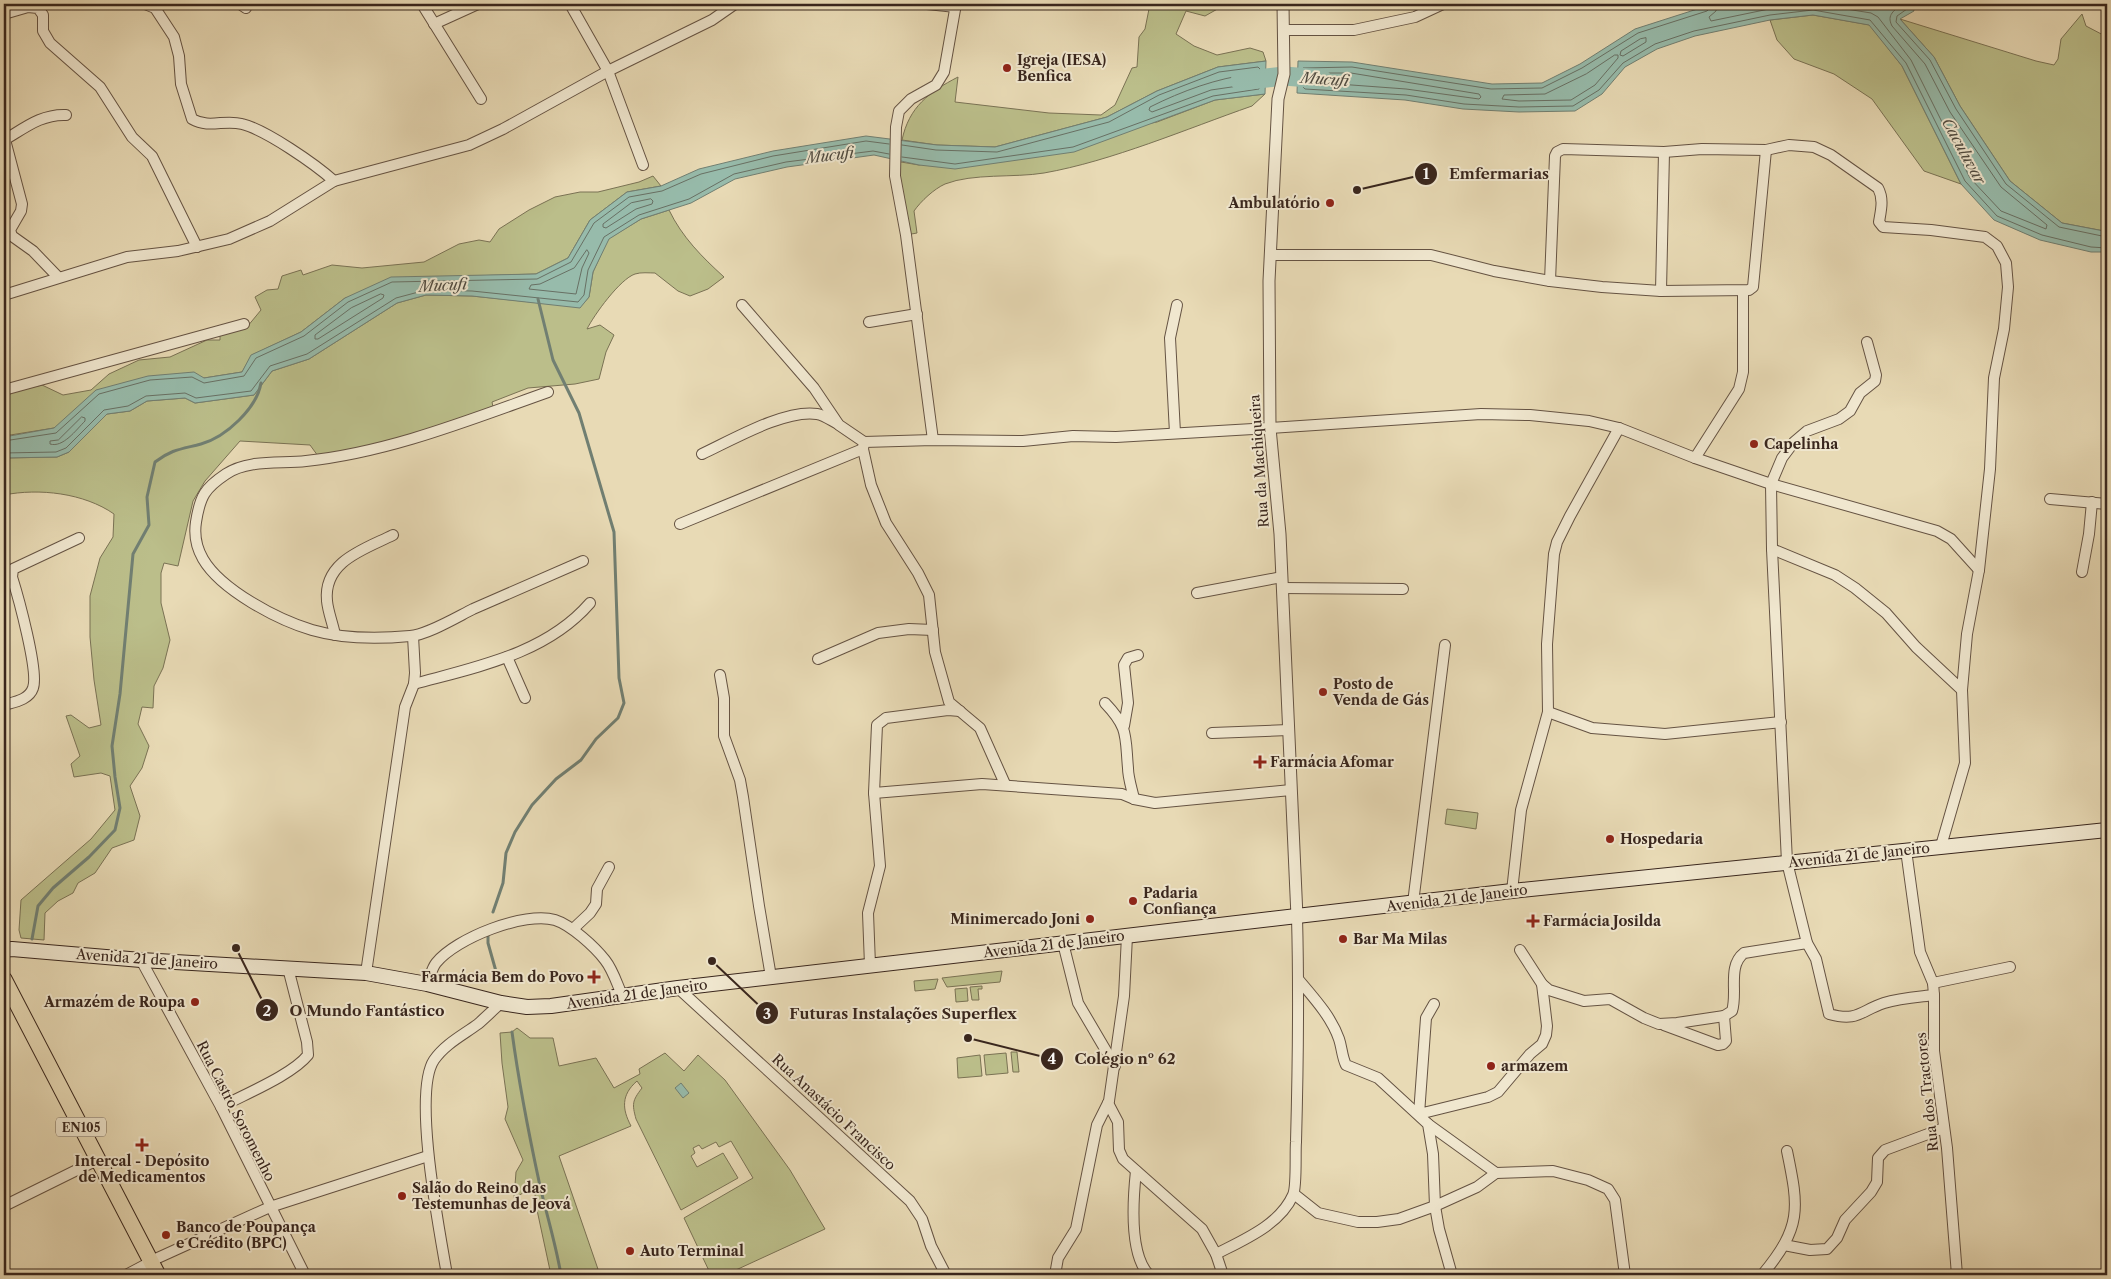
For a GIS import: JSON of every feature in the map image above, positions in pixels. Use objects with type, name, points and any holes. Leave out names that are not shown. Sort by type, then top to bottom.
[{"type":"main road","name":"Avenida 21 de Janeiro","points":[[4,950],[29,950],[141,960],[366,973],[427,984],[501,1003],[527,1007],[551,1006],[678,988],[1512,891],[2107,830]]},
{"type":"main road","name":"EN105","points":[[4,979],[148,1267]]},
{"type":"main road","name":"EN105","points":[[4,995],[91,1163],[148,1267],[158,1275]]},
{"type":"street","points":[[145,4],[159,6],[174,37],[179,56],[180,84],[192,119],[201,124],[240,123],[259,131],[315,166],[334,181]]},
{"type":"street","points":[[422,4],[481,99]]},
{"type":"street","points":[[434,24],[478,4]]},
{"type":"street","points":[[570,4],[608,72],[643,165]]},
{"type":"street","points":[[4,295],[127,257],[178,251],[229,239],[270,221],[334,181],[468,145],[504,129],[608,72],[712,20],[736,4]]},
{"type":"street","points":[[927,4],[956,5],[944,72],[936,85],[911,99],[899,111],[896,127],[895,176],[906,235],[933,440]]},
{"type":"street","name":"Rua da Machiqueira","points":[[1283,4],[1284,74],[1278,99],[1268,350],[1270,428],[1280,534],[1297,917]]},
{"type":"street","points":[[1284,30],[1354,30],[1415,17],[1443,4]]},
{"type":"street","points":[[4,14],[28,6],[38,8],[43,15],[43,32],[50,43],[100,88],[132,137],[152,156],[197,246]]},
{"type":"street","points":[[58,277],[33,252],[12,236],[10,230],[21,211],[22,204],[5,138],[44,117],[52,114],[66,114]]},
{"type":"street","points":[[1550,280],[1555,156],[1557,152],[1564,149],[1664,152],[1702,149],[1766,150],[1789,145],[1814,146],[1831,155],[1878,188],[1882,202],[1879,222],[1883,227],[1931,230],[1985,237],[1997,246],[2006,263],[2007,295],[2004,329],[1994,378],[1990,469],[1979,570],[1967,634],[1962,690],[1965,763],[1941,846]]},
{"type":"street","points":[[1272,255],[1431,255],[1494,271],[1550,280],[1661,291],[1749,290],[1753,287],[1766,150]]},
{"type":"street","points":[[1661,291],[1664,152]]},
{"type":"street","points":[[1695,458],[1739,390],[1743,372],[1743,291]]},
{"type":"street","points":[[742,305],[814,388],[839,425]]},
{"type":"street","points":[[1175,433],[1170,338],[1177,305]]},
{"type":"street","points":[[869,322],[917,314]]},
{"type":"street","points":[[4,390],[244,324]]},
{"type":"street","points":[[1867,342],[1876,375],[1875,381],[1860,393],[1850,411],[1839,419],[1807,432],[1794,442],[1782,458],[1771,484],[1772,549],[1787,862],[1807,943],[1816,959],[1829,1014],[1843,1018],[1857,1016],[1884,1003],[1934,995]]},
{"type":"street","points":[[548,392],[410,441],[331,459],[254,464],[229,472],[209,487],[199,501],[195,532],[197,548],[203,560],[214,574],[256,604],[287,621],[335,635],[378,638],[413,636],[583,562]]},
{"type":"street","points":[[702,454],[780,419],[797,414],[819,414],[839,425],[863,445],[871,485],[886,523],[918,573],[929,595],[935,652],[949,702],[980,728],[1004,784]]},
{"type":"street","points":[[680,524],[863,445],[933,440],[1023,441],[1073,436],[1116,437],[1481,414],[1530,415],[1589,421],[1618,428],[1695,458],[1771,484],[1937,531],[1951,539],[1979,570]]},
{"type":"street","points":[[1512,891],[1521,810],[1548,712],[1548,644],[1554,554],[1557,542],[1618,428]]},
{"type":"street","points":[[2050,498],[2107,504]]},
{"type":"street","points":[[2082,572],[2089,534],[2092,502]]},
{"type":"street","points":[[335,635],[327,601],[327,588],[332,574],[343,561],[393,535]]},
{"type":"street","points":[[4,705],[29,695],[33,688],[34,678],[24,622],[12,577],[13,569],[79,538]]},
{"type":"street","points":[[1772,549],[1835,575],[1855,588],[1886,613],[1916,647],[1962,690]]},
{"type":"street","points":[[1197,593],[1282,583],[1402,589]]},
{"type":"street","points":[[414,684],[480,667],[507,657],[562,632],[590,604]]},
{"type":"street","points":[[818,659],[878,633],[909,629],[933,630]]},
{"type":"street","points":[[366,973],[406,707],[414,684],[415,656],[413,636]]},
{"type":"street","points":[[1413,903],[1445,645]]},
{"type":"street","points":[[1134,799],[1128,769],[1127,741],[1124,726],[1128,702],[1124,665],[1128,658],[1138,655]]},
{"type":"street","points":[[507,657],[525,698]]},
{"type":"street","points":[[720,675],[724,698],[724,736],[740,780],[771,977]]},
{"type":"street","points":[[1105,703],[1124,726]]},
{"type":"street","points":[[870,966],[868,912],[880,866],[874,793],[877,725],[886,718],[948,710],[961,711]]},
{"type":"street","points":[[1548,712],[1592,728],[1665,734],[1781,722]]},
{"type":"street","points":[[1212,733],[1288,730]]},
{"type":"street","points":[[874,793],[982,784],[1004,784],[1122,794],[1134,799],[1155,803],[1291,790]]},
{"type":"street","name":"Rua dos Tractores","points":[[1906,850],[1920,952],[1933,983],[1934,1051],[1944,1128],[1957,1275]]},
{"type":"street","points":[[573,929],[590,913],[596,904],[597,889],[609,867]]},
{"type":"street","points":[[1216,1254],[1272,1222],[1280,1215],[1294,1194],[1298,979],[1297,917]]},
{"type":"street","points":[[427,984],[436,963],[464,941],[484,930],[531,919],[555,920],[573,929],[606,961],[622,995]]},
{"type":"street","points":[[1055,1275],[1058,1258],[1076,1229],[1097,1125],[1108,1103],[1124,996],[1127,936]]},
{"type":"street","points":[[1063,943],[1078,1003],[1114,1066]]},
{"type":"street","points":[[1659,1024],[1724,1016],[1732,1012],[1735,965],[1738,958],[1744,954],[1807,943]]},
{"type":"street","points":[[1520,950],[1542,984],[1549,990],[1584,1001],[1610,999],[1644,1018],[1718,1045],[1726,1041],[1724,1016]]},
{"type":"street","name":"Rua Castro Soromenho","points":[[141,960],[221,1107],[305,1275]]},
{"type":"street","points":[[1933,983],[2010,967]]},
{"type":"street","points":[[221,1107],[280,1075],[303,1061],[308,1055],[307,1042],[288,968]]},
{"type":"street","points":[[1298,979],[1327,1016],[1339,1039],[1342,1057],[1346,1066],[1378,1078],[1428,1124],[1496,1173]]},
{"type":"street","points":[[1419,1114],[1471,1102],[1498,1092],[1530,1054],[1542,1044],[1546,1036],[1547,1026],[1542,984]]},
{"type":"street","name":"Rua Anastácio Francisco","points":[[678,988],[910,1201],[922,1219],[931,1246],[946,1275]]},
{"type":"street","points":[[445,1275],[428,1156],[426,1095],[428,1075],[433,1061],[442,1050],[501,1003]]},
{"type":"street","points":[[1419,1114],[1426,1018],[1434,1004]]},
{"type":"street","points":[[1108,1103],[1118,1122],[1119,1150],[1123,1159],[1202,1229],[1216,1254],[1223,1275]]},
{"type":"street","points":[[1428,1124],[1433,1154],[1435,1206],[1439,1229],[1452,1275]]},
{"type":"street","points":[[1784,1245],[1810,1250],[1827,1250],[1837,1238],[1845,1220],[1877,1182],[1878,1158],[1885,1150],[1944,1128]]},
{"type":"street","points":[[1762,1275],[1793,1229],[1796,1210],[1795,1192],[1787,1151]]},
{"type":"street","points":[[126,1275],[148,1267],[270,1207],[428,1156]]},
{"type":"street","points":[[4,1206],[91,1163]]},
{"type":"street","points":[[1136,1171],[1132,1205],[1138,1260],[1143,1269],[1150,1275]]},
{"type":"street","points":[[1294,1194],[1318,1213],[1358,1222],[1377,1222],[1398,1219],[1435,1206],[1476,1188],[1496,1173],[1553,1172],[1588,1180],[1608,1189],[1615,1200],[1625,1275]]},
{"type":"green space","points":[[1150,4],[1218,4],[1221,7],[1205,16],[1186,11],[1176,34],[1194,46],[1217,55],[1250,48],[1263,52],[1266,61],[1218,67],[1157,91],[1107,117],[995,147],[937,145],[902,140],[910,118],[922,102],[929,95],[958,77],[955,102],[1049,113],[1101,115],[1115,105],[1132,68],[1137,67],[1139,37],[1145,29]]},
{"type":"green space","points":[[2082,14],[2086,26],[2107,37],[2107,222],[2104,231],[2062,223],[2010,181],[1960,106],[1934,57],[1900,19],[2054,65],[2058,59],[2061,39]]},
{"type":"green space","points":[[1813,15],[1870,25],[1902,66],[1961,184],[1924,171],[1872,99],[1834,74],[1794,59],[1777,40],[1770,20]]},
{"type":"green space","points":[[1265,94],[1252,106],[1149,144],[1096,161],[1044,173],[968,178],[945,184],[932,192],[917,207],[914,211],[917,233],[906,235],[895,161],[919,165],[1157,122],[1215,100]]},
{"type":"green space","points":[[653,176],[661,186],[627,192],[590,220],[568,258],[536,274],[436,277],[345,298],[301,332],[252,355],[242,372],[204,378],[54,428],[4,436],[4,394],[42,385],[63,395],[91,390],[109,374],[139,360],[170,357],[207,340],[220,340],[220,334],[247,327],[261,310],[255,297],[267,290],[278,289],[282,276],[301,270],[303,275],[332,265],[362,268],[424,262],[459,244],[479,240],[490,242],[499,229],[529,210],[555,197],[580,192],[598,192],[639,182]]},
{"type":"green space","points":[[669,210],[693,246],[724,277],[708,289],[690,296],[678,291],[655,273],[635,274],[629,277],[601,307],[587,329],[600,325],[614,335],[606,352],[599,379],[575,384],[528,388],[492,402],[493,407],[410,441],[318,456],[310,445],[240,441],[205,481],[193,501],[178,566],[164,563],[161,573],[161,603],[170,640],[163,668],[154,686],[153,708],[142,707],[138,724],[149,746],[142,768],[130,786],[140,816],[134,840],[112,848],[95,873],[78,883],[73,893],[58,901],[45,913],[44,940],[21,938],[19,930],[21,900],[91,839],[115,810],[110,776],[101,773],[74,777],[71,764],[80,756],[66,716],[71,715],[89,728],[101,725],[90,637],[90,596],[100,558],[113,537],[114,514],[89,501],[61,494],[32,492],[4,495],[4,458],[57,457],[69,452],[107,414],[130,411],[147,401],[185,398],[195,403],[254,395],[272,371],[309,359],[397,303],[426,295],[472,296],[580,307],[589,297],[593,272],[608,239],[641,219]]},
{"type":"green space","points":[[1447,809],[1478,813],[1476,829],[1445,824]]},
{"type":"green space","points":[[1002,971],[1000,982],[947,987],[942,978]]},
{"type":"green space","points":[[938,979],[935,989],[915,991],[914,981]]},
{"type":"green space","points":[[982,986],[982,989],[978,989],[979,1000],[972,1000],[970,987]]},
{"type":"green space","points":[[967,988],[968,1001],[956,1002],[955,989]]},
{"type":"green space","points":[[517,1028],[530,1038],[553,1038],[559,1066],[596,1058],[614,1088],[640,1074],[639,1069],[665,1053],[684,1071],[698,1055],[725,1080],[790,1170],[825,1229],[725,1275],[711,1275],[684,1218],[753,1178],[731,1141],[719,1147],[716,1142],[702,1149],[699,1145],[693,1148],[695,1153],[691,1156],[697,1167],[723,1153],[738,1178],[681,1210],[636,1119],[634,1103],[636,1096],[642,1088],[637,1081],[628,1092],[625,1102],[626,1114],[631,1126],[559,1156],[600,1275],[551,1275],[534,1187],[514,1198],[516,1172],[523,1160],[505,1119],[508,1107],[500,1033],[512,1032]]},
{"type":"green space","points":[[1011,1052],[1017,1052],[1019,1072],[1013,1072]]},
{"type":"green space","points":[[1006,1053],[1008,1073],[986,1075],[984,1055]]},
{"type":"green space","points":[[980,1055],[982,1076],[958,1078],[957,1058]]},
{"type":"water","name":"Caculuvar","points":[[1713,4],[1912,4],[1914,11],[1900,19],[1934,57],[1960,106],[2010,181],[2062,223],[2104,231],[2107,222],[2107,252],[2091,252],[2040,240],[1994,220],[1961,184],[1902,66],[1869,25],[1813,15],[1770,20],[1695,36],[1657,49],[1625,67],[1602,94],[1575,111],[1519,112],[1463,109],[1405,100],[1297,93],[1298,61],[1352,62],[1492,84],[1542,83],[1580,64],[1635,29]]},
{"type":"water","points":[[1266,61],[1265,94],[1215,100],[1074,152],[955,169],[919,165],[874,155],[787,167],[735,179],[691,203],[641,219],[609,239],[593,272],[589,297],[580,308],[472,296],[426,295],[397,303],[309,359],[272,371],[254,395],[195,403],[185,398],[147,401],[130,411],[107,414],[69,452],[57,457],[4,458],[4,437],[54,428],[96,390],[148,376],[194,372],[204,378],[242,372],[251,355],[301,332],[345,298],[391,277],[536,274],[568,258],[590,220],[627,192],[661,186],[699,169],[773,151],[866,136],[937,145],[995,147],[1107,117],[1157,91],[1218,67]]},
{"type":"water","points":[[681,1083],[689,1093],[683,1098],[675,1088]]},
{"type":"waterway","name":"Mucufi","points":[[1240,81],[1284,76],[1322,79]]},
{"type":"waterway","points":[[493,912],[503,883],[506,853],[515,832],[532,805],[556,779],[581,760],[596,739],[618,718],[624,703],[619,678],[614,532],[579,413],[553,360],[538,299]]},
{"type":"waterway","points":[[32,939],[38,906],[53,888],[89,857],[115,830],[120,808],[112,746],[120,694],[133,554],[149,525],[147,497],[155,462],[172,452],[211,440],[230,428],[247,411],[258,393],[261,383]]},
{"type":"waterway","points":[[488,933],[488,943],[499,982]]},
{"type":"waterway","points":[[512,1032],[532,1148],[561,1275]]},
{"type":"place","name":"Igreja (IESA) Benfica","points":[[1007,68]]},
{"type":"place","name":"Emfermarias","points":[[1357,190]]},
{"type":"place","name":"Ambulatório","points":[[1330,203]]},
{"type":"place","name":"Capelinha","points":[[1754,444]]},
{"type":"place","name":"Posto de Venda de Gás","points":[[1323,692]]},
{"type":"place","name":"Farmácia Afomar","points":[[1260,762]]},
{"type":"place","name":"Hospedaria","points":[[1610,839]]},
{"type":"place","name":"Padaria Confiança","points":[[1133,901]]},
{"type":"place","name":"Minimercado Joni","points":[[1090,919]]},
{"type":"place","name":"Farmácia Josilda","points":[[1533,921]]},
{"type":"place","name":"Bar Ma Milas","points":[[1343,939]]},
{"type":"place","name":"O Mundo Fantástico","points":[[236,948]]},
{"type":"place","name":"Futuras Instalações Superflex","points":[[712,961]]},
{"type":"place","name":"Farmácia Bem do Povo","points":[[594,977]]},
{"type":"place","name":"Armazém de Roupa","points":[[195,1002]]},
{"type":"place","name":"Colégio nº 62","points":[[968,1038]]},
{"type":"place","name":"armazem","points":[[1491,1066]]},
{"type":"place","name":"Intercal - Depósito de Medicamentos","points":[[142,1145]]},
{"type":"place","name":"Salão do Reino das Testemunhas de Jeová","points":[[402,1196]]},
{"type":"place","name":"Banco de Poupança e Crédito (BPC)","points":[[166,1235]]},
{"type":"place","name":"Auto Terminal","points":[[630,1251]]}]
